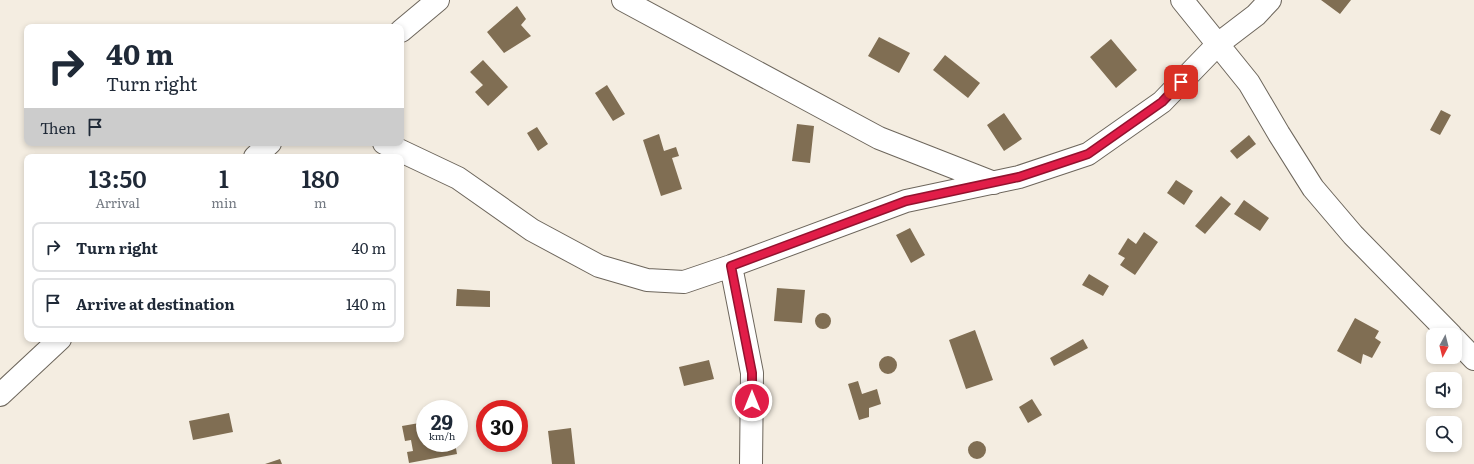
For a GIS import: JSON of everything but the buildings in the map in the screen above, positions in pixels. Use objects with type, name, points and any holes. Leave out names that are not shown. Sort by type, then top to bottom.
[{"type":"street","points":[[404,28],[438,0]]},
{"type":"street","points":[[623,0],[879,138],[994,183]]},
{"type":"street","points":[[1182,0],[1249,83],[1313,188],[1354,235],[1444,328]]},
{"type":"street","points":[[390,146],[458,178],[532,230],[599,266],[647,280],[684,282],[906,201],[1019,177],[1088,154],[1162,102],[1218,44],[1256,15],[1270,0]]},
{"type":"street","points":[[258,154],[267,146]]},
{"type":"street","points":[[731,266],[752,373],[751,464]]},
{"type":"street","points":[[0,395],[57,342]]},
{"type":"street","points":[[1462,346],[1474,359]]},
{"type":"route","points":[[752,401],[752,373],[731,266],[906,201],[1019,177],[1088,154],[1162,102],[1181,82]]}]
